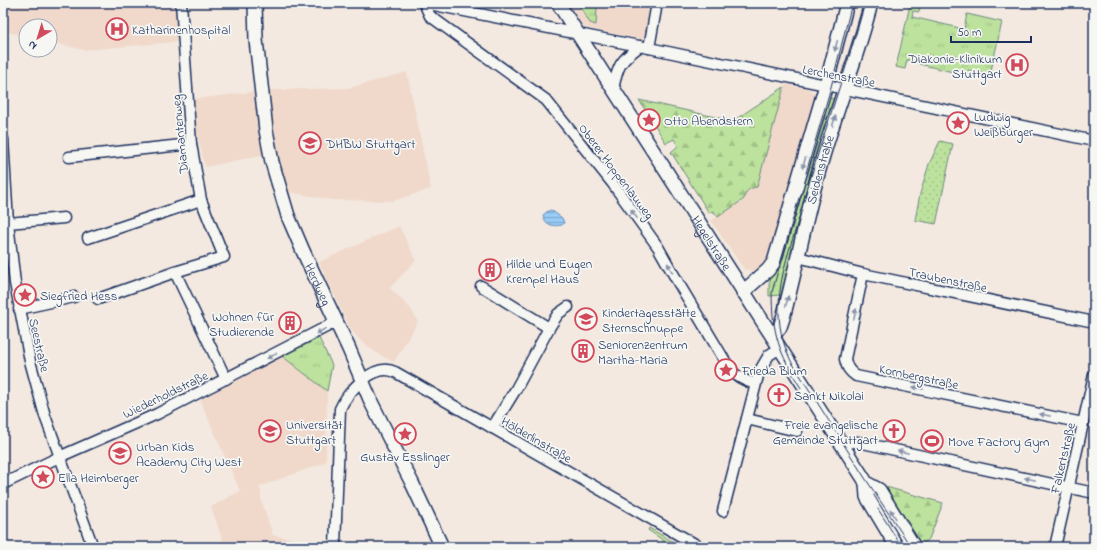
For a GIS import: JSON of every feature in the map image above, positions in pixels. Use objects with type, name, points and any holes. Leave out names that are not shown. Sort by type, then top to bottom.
[{"type":"street","name":"Diamantenweg","points":[[175,272],[224,258],[201,200],[191,144],[181,3]]},
{"type":"street","name":"Herdweg","points":[[256,3],[256,40],[261,90],[272,162],[288,216],[359,372],[361,381],[442,547]]},
{"type":"street","name":"Lerchenstraße","points":[[424,3],[645,47],[1094,141]]},
{"type":"street","name":"Oberer Hoppenlauweg","points":[[424,3],[430,16],[546,100],[613,184],[661,251],[679,284],[731,370],[737,377],[755,384]]},
{"type":"street","name":"Hegelstraße","points":[[558,3],[866,483],[879,490],[914,547]]},
{"type":"street","points":[[613,89],[621,62],[645,47],[657,3]]},
{"type":"street","name":"Seidenstraße","points":[[743,292],[768,270],[774,262],[826,86],[847,3]]},
{"type":"street","name":"Seidenstraße","points":[[723,511],[755,384],[763,364],[776,342],[822,159],[871,3]]},
{"type":"street","name":"Seestraße","points":[[3,139],[8,223],[19,309],[30,361],[45,416],[93,547]]},
{"type":"street","points":[[69,157],[191,144]]},
{"type":"street","points":[[88,238],[201,200]]},
{"type":"street","points":[[8,223],[64,218]]},
{"type":"street","name":"Traubenstraße","points":[[798,257],[863,274],[1094,322]]},
{"type":"street","points":[[98,299],[175,272],[226,379]]},
{"type":"street","name":"Kornbergstraße","points":[[863,274],[845,359],[847,369],[856,376],[1083,423]]},
{"type":"street","points":[[481,286],[549,328]]},
{"type":"street","points":[[19,309],[74,296]]},
{"type":"street","points":[[492,428],[516,389],[549,328],[558,314],[568,307]]},
{"type":"street","name":"Wiederholdstraße","points":[[3,484],[59,457],[157,414],[336,322]]},
{"type":"street","name":"Hölderlinstraße","points":[[335,547],[340,409],[344,400],[361,381],[375,371],[391,370],[700,547]]},
{"type":"street","name":"Falkertstraße","points":[[1055,547],[1094,375]]},
{"type":"street","points":[[747,419],[797,431]]},
{"type":"street","points":[[840,443],[858,442],[1094,493]]},
{"type":"street","name":"Hegelstraße","points":[[866,483],[867,497],[897,547]]},
{"type":"shaded area","name":"Katharinenhospital","points":[[5,3],[182,3],[186,41],[84,50],[58,44],[58,18],[18,18],[18,34],[8,32]]},
{"type":"shaded area","points":[[568,3],[654,3],[647,35],[641,39],[586,28],[582,25]]},
{"type":"shaded area","name":"DHBW Stuttgart","points":[[407,72],[431,189],[393,201],[331,200],[289,192],[277,152],[205,167],[197,133],[195,99],[268,90],[349,88]]},
{"type":"shaded area","points":[[785,84],[809,89],[816,96],[769,257],[765,264],[759,269],[752,271],[744,269],[711,221],[744,199],[747,190],[752,188]]},
{"type":"shaded area","points":[[399,226],[416,260],[390,288],[411,309],[418,322],[394,362],[378,354],[361,341],[350,329],[319,262]]},
{"type":"shaded area","name":"Universität Stuttgart","points":[[282,356],[327,391],[326,462],[259,487],[261,491],[261,500],[273,535],[320,545],[320,547],[225,547],[211,507],[240,491],[200,400]]},
{"type":"green space","points":[[578,3],[597,6],[596,25],[590,23]]},
{"type":"green space","points":[[910,5],[920,7],[919,12],[913,11],[912,17],[964,29],[967,14],[1002,22],[990,75],[968,70],[966,75],[907,60],[905,69],[896,67]]},
{"type":"green space","points":[[784,87],[757,187],[748,190],[744,199],[718,217],[713,211],[709,213],[671,152],[678,146],[674,139],[666,143],[639,100],[733,121]]},
{"type":"green space","points":[[825,96],[836,100],[806,196],[781,295],[769,296],[769,285],[773,268]]},
{"type":"green space","points":[[940,141],[953,144],[936,224],[915,220],[920,194],[929,164]]},
{"type":"green space","points":[[319,338],[332,365],[327,391],[282,356]]},
{"type":"green space","points":[[886,487],[943,503],[929,539],[921,544]]},
{"type":"green space","points":[[649,528],[682,547],[666,547],[664,541],[648,530]]},
{"type":"water","points":[[551,210],[562,218],[564,223],[562,225],[556,226],[546,221],[543,215]]},
{"type":"tram line","points":[[806,173],[831,87],[852,3]]},
{"type":"tram line","points":[[865,3],[786,260],[781,281],[779,318],[783,340],[791,361],[865,478],[911,547]]},
{"type":"tram line","points":[[799,198],[772,292],[772,306],[778,342],[787,364],[801,388]]},
{"type":"tram line","points":[[878,509],[902,547]]},
{"type":"place","name":"Katharinenhospital","points":[[117,29]]},
{"type":"place","name":"Diakonie-Klinikum Stuttgart","points":[[1017,65]]},
{"type":"place","name":"Otto Abendstern","points":[[649,120]]},
{"type":"place","name":"Ludwig Weißburger","points":[[958,123]]},
{"type":"place","name":"DHBW Stuttgart","points":[[310,143]]},
{"type":"place","name":"Hilde und Eugen Krempel Haus","points":[[490,270]]},
{"type":"place","name":"Siegfried Hess","points":[[25,295]]},
{"type":"place","name":"Kindertagesstätte Sternschnuppe","points":[[586,319]]},
{"type":"place","name":"Wohnen für Studierende","points":[[290,323]]},
{"type":"place","name":"Seniorenzentrum Martha-Maria","points":[[583,351]]},
{"type":"place","name":"Frieda Blum","points":[[726,370]]},
{"type":"place","name":"Sankt Nikolai","points":[[779,395]]},
{"type":"place","name":"Universität Stuttgart","points":[[270,431]]},
{"type":"place","name":"Freie evangelische Gemeinde Stuttgart","points":[[894,431]]},
{"type":"place","name":"Gustav Esslinger","points":[[405,434]]},
{"type":"place","name":"Move Factory Gym","points":[[932,441]]},
{"type":"place","name":"Urban Kids Academy City West","points":[[120,453]]},
{"type":"place","name":"Ella Heimberger","points":[[43,477]]}]
